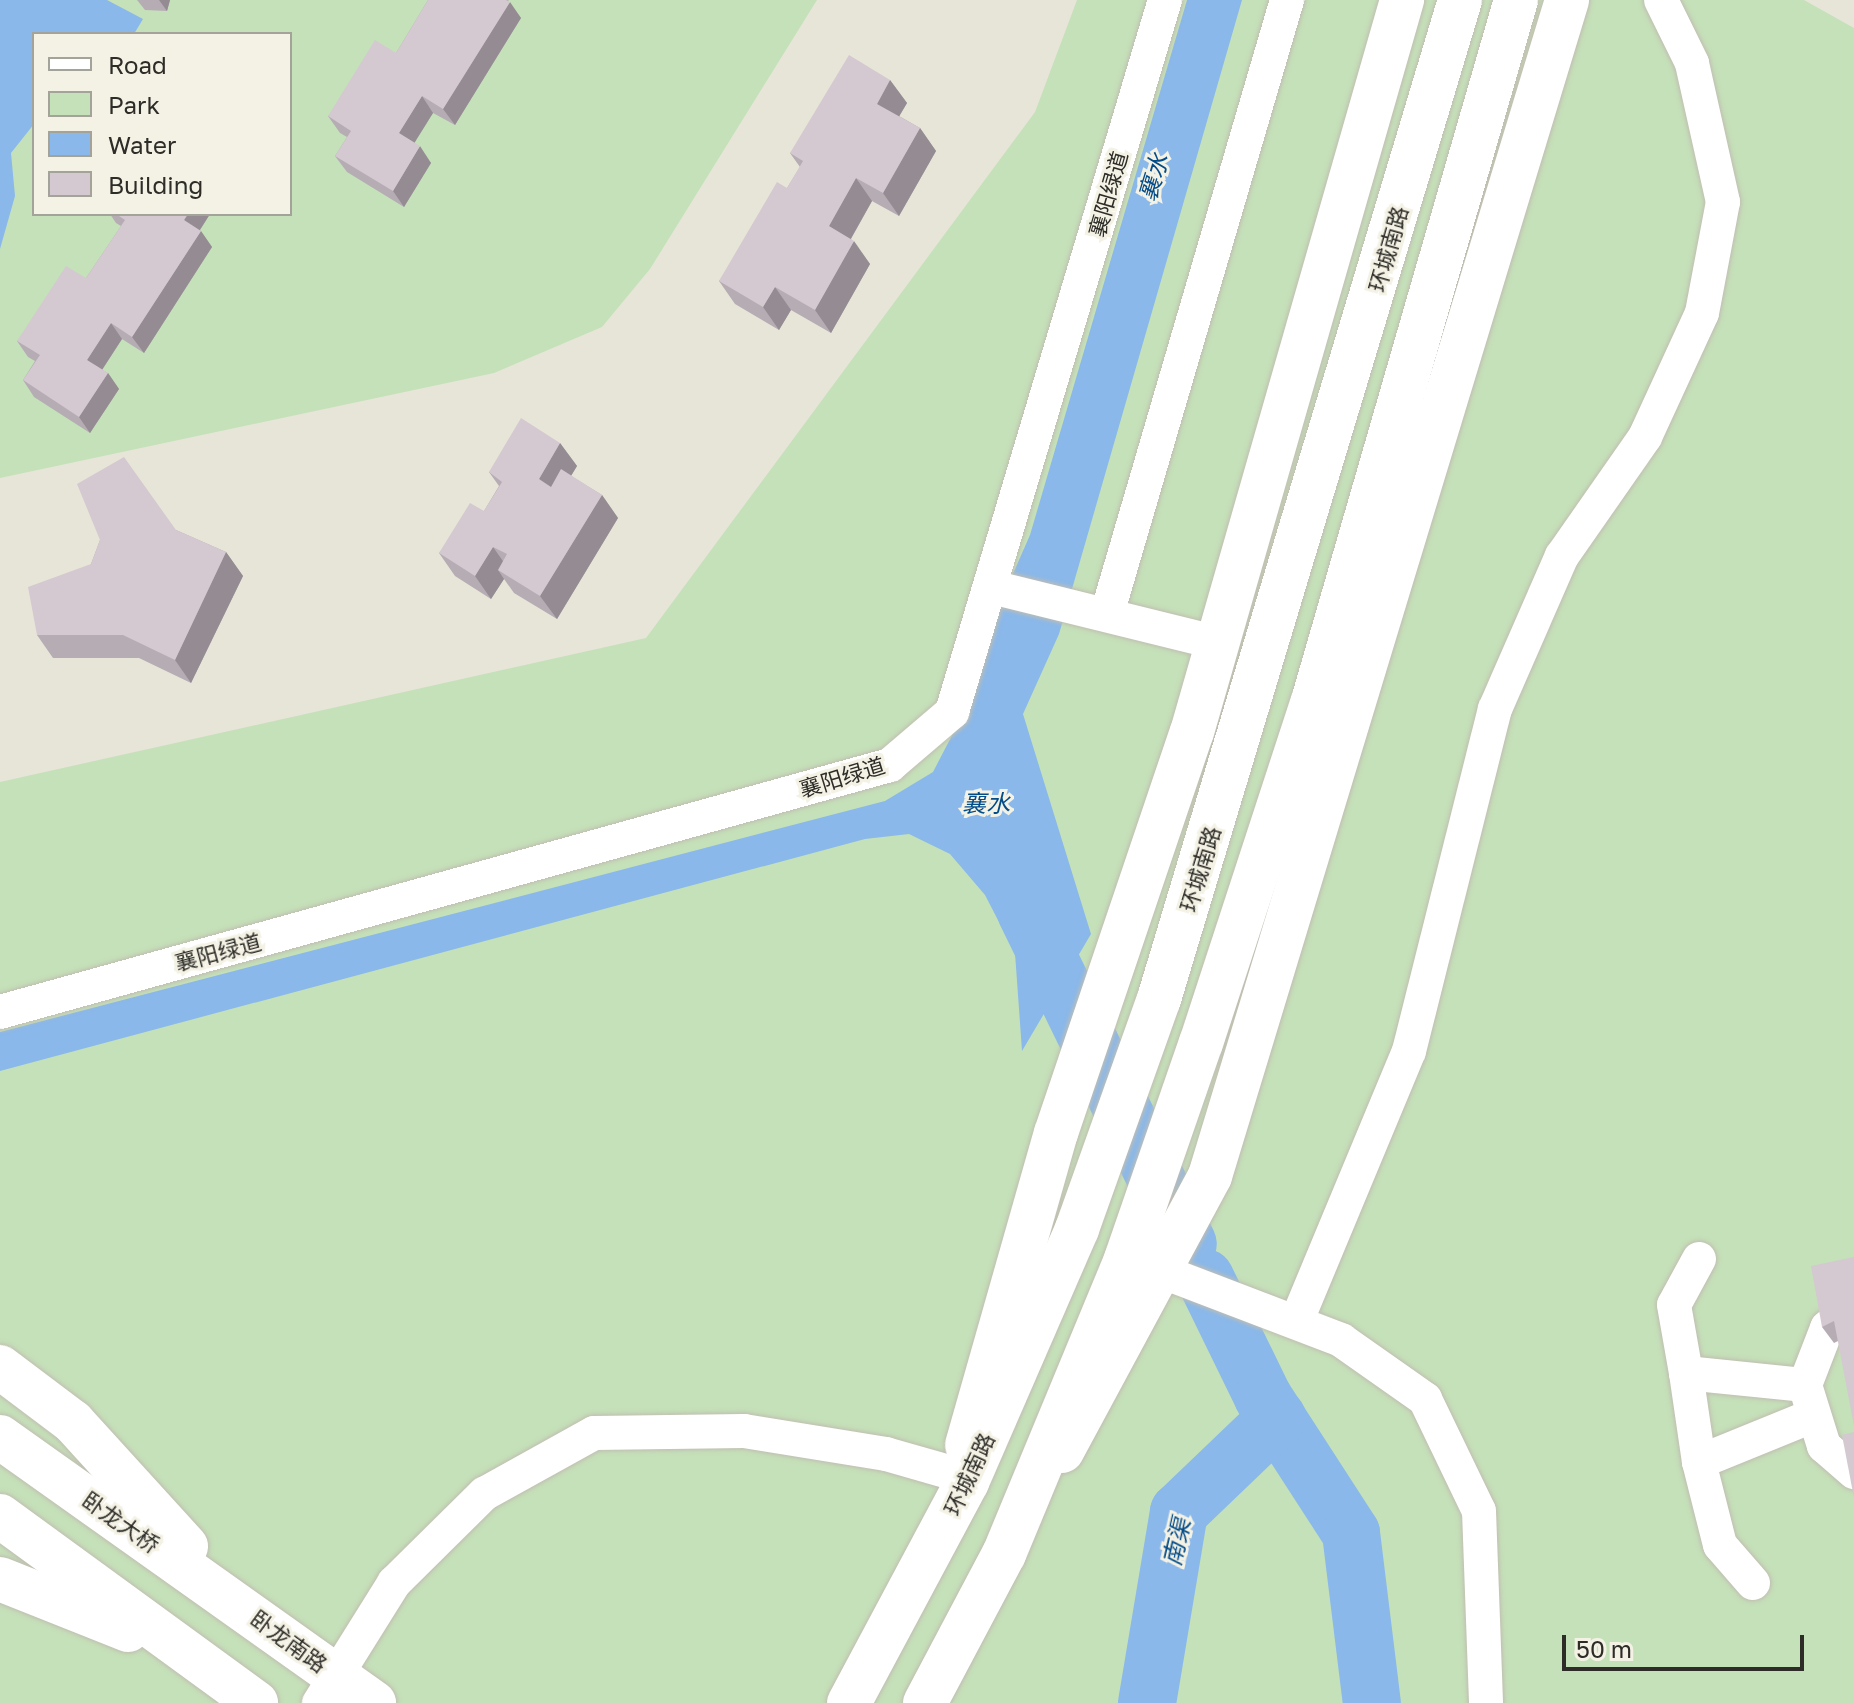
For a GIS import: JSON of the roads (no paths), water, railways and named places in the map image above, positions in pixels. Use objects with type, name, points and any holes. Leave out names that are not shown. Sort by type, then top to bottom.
[{"type":"main road","points":[[944,1525],[1056,1133],[1218,643],[1402,0]]},
{"type":"main road","name":"环城南路","points":[[851,1697],[944,1525],[1077,1229],[1159,999],[1460,0]]},
{"type":"main road","points":[[925,1703],[1004,1554],[1144,1266],[1210,1176],[1567,0]]},
{"type":"main road","points":[[1144,1266],[1201,1043],[1313,701],[1519,8]]},
{"type":"main road","points":[[0,1367],[73,1422],[242,1607]]},
{"type":"main road","name":"卧龙大桥","points":[[0,1437],[242,1607]]},
{"type":"main road","points":[[0,1516],[256,1703]]},
{"type":"main road","points":[[0,1579],[186,1654]]},
{"type":"main road","name":"卧龙南路","points":[[242,1607],[327,1689],[374,1703]]},
{"type":"street","name":"襄阳绿道","points":[[0,1012],[890,765],[952,712],[994,587],[1165,0]]},
{"type":"street","points":[[1100,613],[1287,0]]},
{"type":"street","points":[[1297,1320],[1409,1051],[1495,709],[1562,556],[1645,437],[1702,313],[1723,202],[1692,63],[1661,0]]},
{"type":"street","points":[[994,587],[1218,643]]},
{"type":"street","points":[[1699,1259],[1674,1305],[1699,1462],[1720,1545],[1753,1583]]},
{"type":"street","points":[[1144,1266],[1297,1320],[1341,1340],[1425,1399],[1479,1511],[1486,1703]]},
{"type":"street","points":[[1854,1305],[1827,1328],[1807,1401],[1824,1446],[1854,1472]]},
{"type":"street","points":[[1686,1373],[1807,1401]]},
{"type":"street","points":[[1699,1462],[1807,1401]]},
{"type":"street","points":[[327,1689],[394,1583],[484,1494],[594,1433],[744,1431],[886,1454],[959,1475]]},
{"type":"water","points":[[0,0],[107,0],[143,19],[135,32],[32,32],[32,127],[11,153],[15,196],[0,249]]},
{"type":"water","name":"襄水","points":[[1187,0],[1242,0],[1059,634],[1023,714],[1091,934],[1022,1051],[1015,953],[985,895],[950,854],[909,834],[865,839],[0,1071],[0,1032],[885,801],[933,772],[974,693],[997,610],[1030,535]]},
{"type":"waterway","name":"襄水","points":[[1026,912],[1188,1244]]},
{"type":"waterway","name":"南渠","points":[[1205,1278],[1263,1397],[1351,1533],[1372,1703]]},
{"type":"waterway","name":"南渠","points":[[1147,1703],[1179,1512],[1277,1418]]}]
